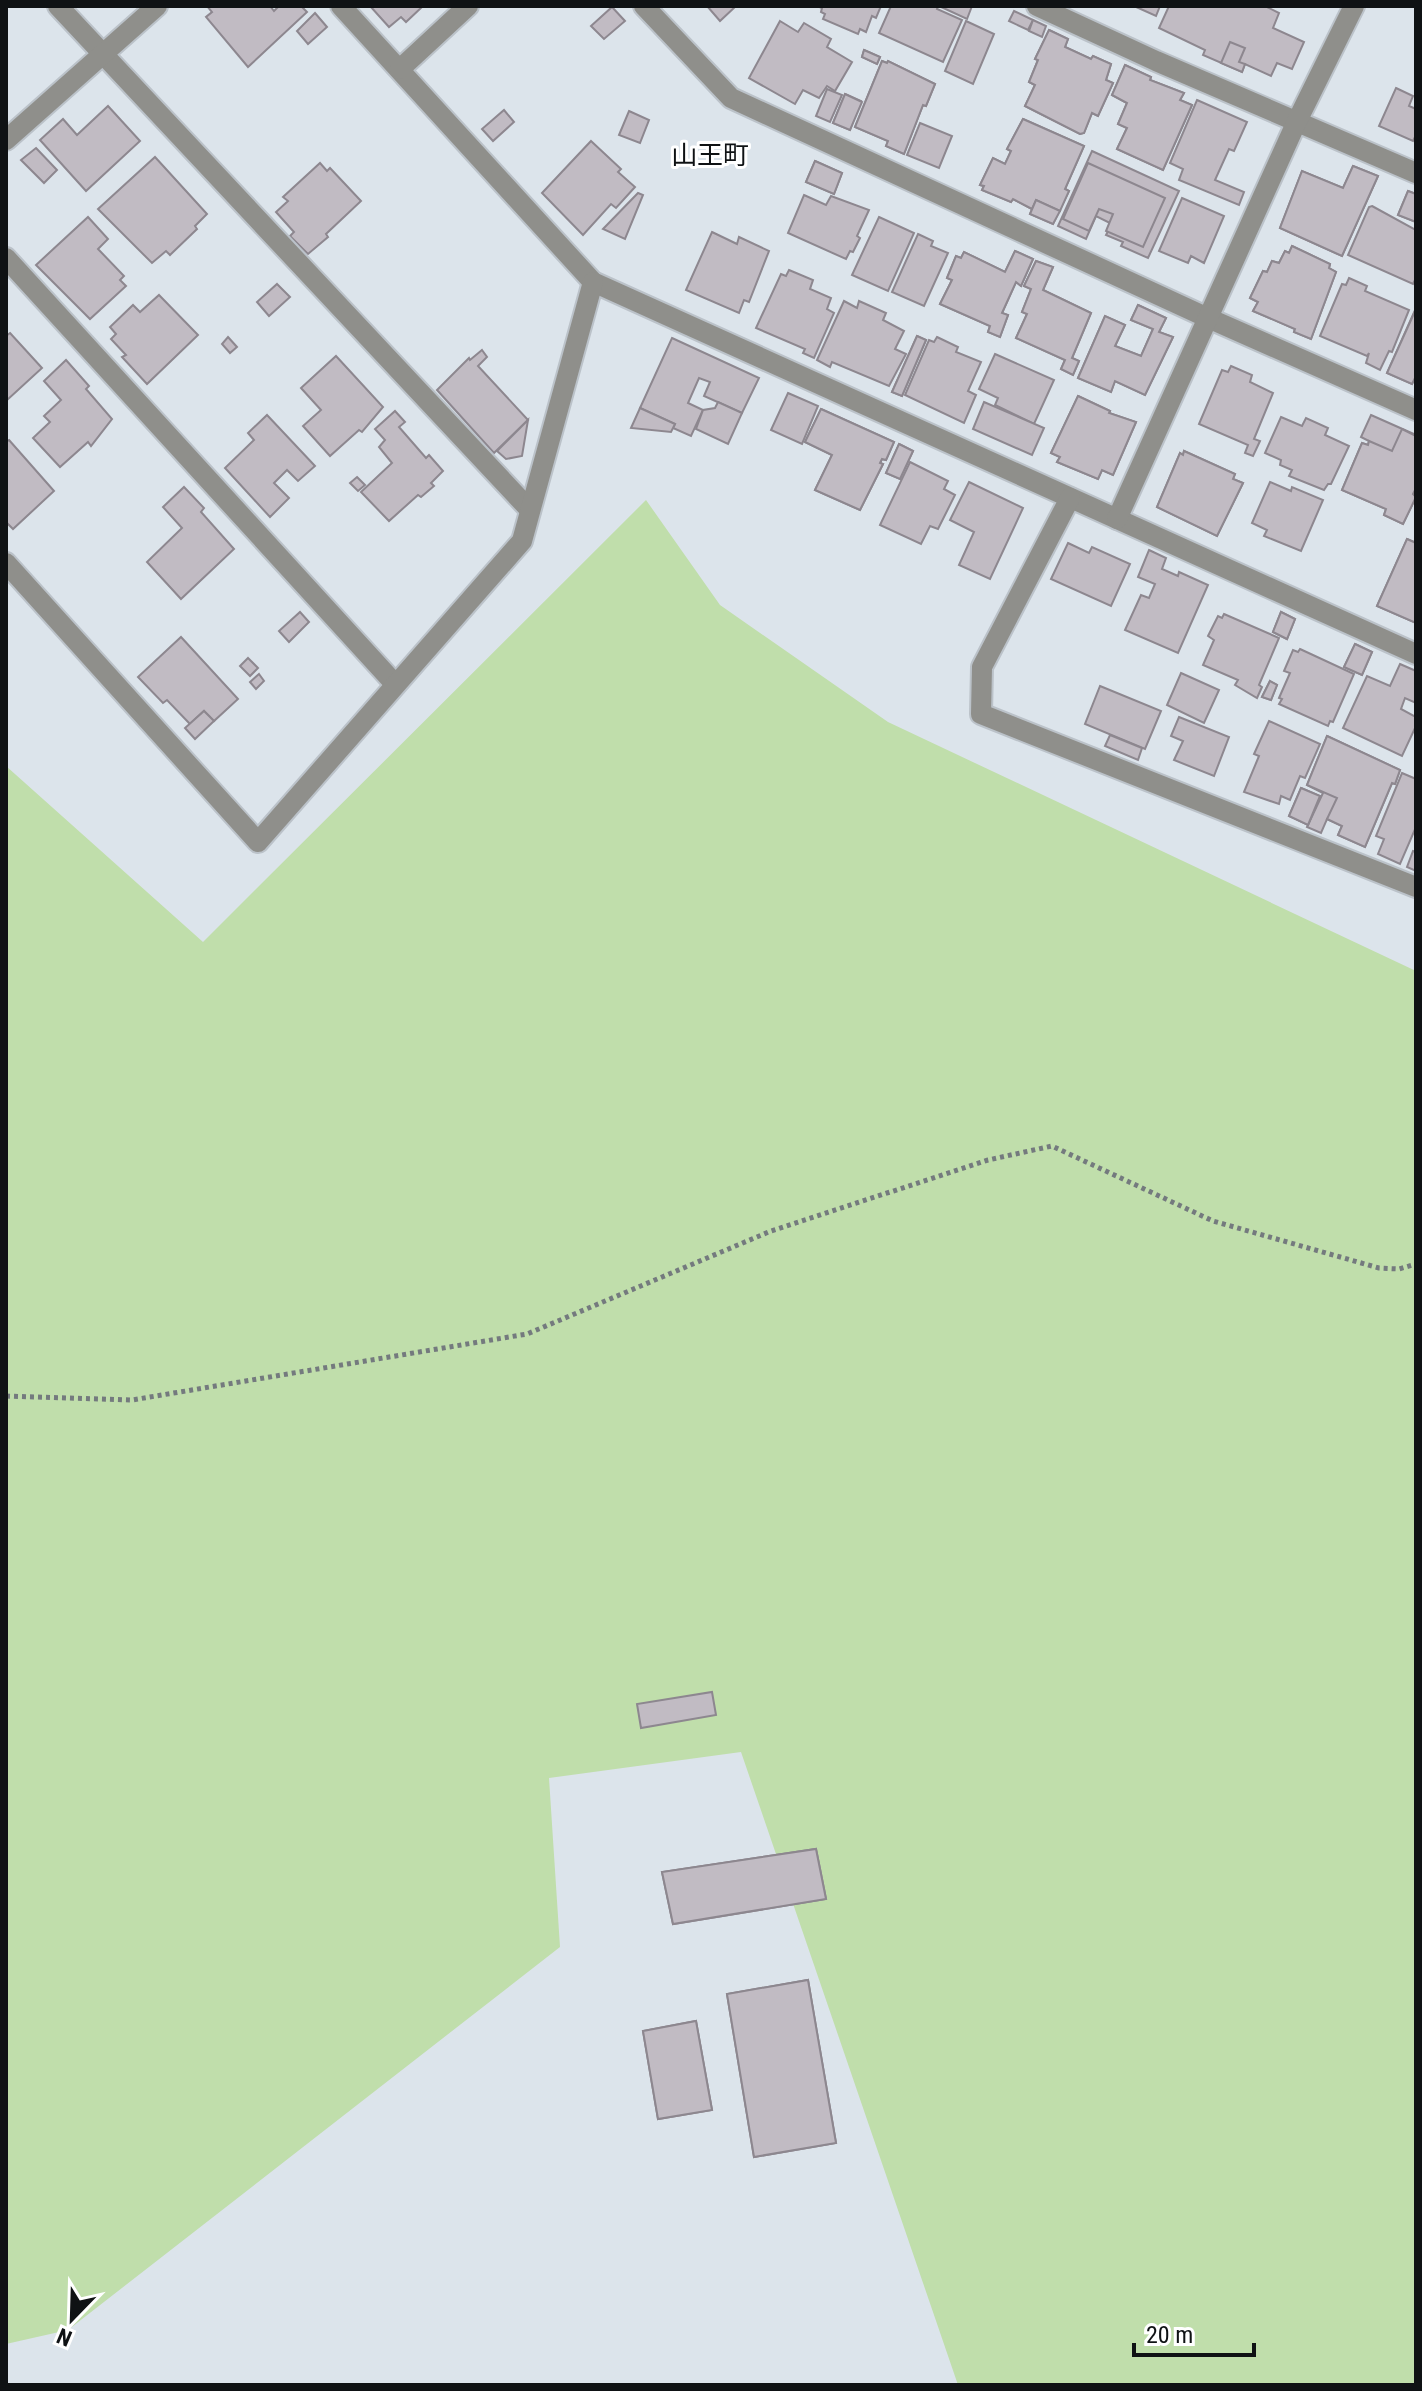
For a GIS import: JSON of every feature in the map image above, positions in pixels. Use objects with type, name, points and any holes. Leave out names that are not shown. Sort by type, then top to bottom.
[{"type":"street","points":[[58,6],[530,510]]},
{"type":"street","points":[[6,140],[157,6]]},
{"type":"street","points":[[341,6],[593,282],[1416,654]]},
{"type":"street","points":[[400,69],[468,6]]},
{"type":"street","points":[[644,6],[731,98],[1208,318],[1416,410]]},
{"type":"street","points":[[1037,6],[1416,173]]},
{"type":"street","points":[[1117,519],[1297,121],[1354,6]]},
{"type":"street","points":[[6,258],[395,684]]},
{"type":"street","points":[[6,563],[258,842],[522,541],[593,282]]},
{"type":"street","points":[[1070,498],[982,667],[981,714],[1416,887]]},
{"type":"path","points":[[6,1396],[132,1400],[527,1334],[771,1231],[988,1160],[1052,1146],[1213,1221],[1379,1268],[1399,1269],[1416,1264]]},
{"type":"green space","points":[[646,500],[720,605],[888,722],[1416,971],[1416,2385],[958,2385],[741,1752],[549,1778],[560,1947],[68,2330],[6,2344],[6,766],[203,942]]},
{"type":"building","points":[[207,6],[270,6],[274,11],[279,6],[301,6],[307,12],[248,67],[206,17],[212,12]]},
{"type":"building","points":[[370,6],[423,6],[406,22],[401,17],[389,27]]},
{"type":"building","points":[[707,6],[736,6],[720,21]]},
{"type":"building","points":[[817,6],[881,6],[876,18],[872,16],[866,32],[860,29],[858,34],[823,19],[825,14]]},
{"type":"building","points":[[891,6],[938,6],[937,9],[962,20],[943,62],[879,33]]},
{"type":"building","points":[[939,6],[972,6],[967,19]]},
{"type":"building","points":[[1134,6],[1160,6],[1156,16]]},
{"type":"building","points":[[1169,6],[1265,6],[1279,13],[1273,28],[1304,42],[1292,69],[1277,63],[1271,76],[1245,64],[1242,72],[1203,55],[1205,50],[1159,28]]},
{"type":"building","points":[[612,7],[625,21],[604,39],[591,26]]},
{"type":"building","points":[[1014,11],[1033,20],[1028,30],[1009,21]]},
{"type":"building","points":[[315,13],[327,27],[308,44],[297,31]]},
{"type":"building","points":[[1033,20],[1046,26],[1042,37],[1029,31]]},
{"type":"building","points":[[780,21],[798,32],[804,23],[831,39],[827,47],[852,62],[835,91],[827,86],[819,98],[803,90],[795,104],[749,78]]},
{"type":"building","points":[[966,21],[994,34],[973,84],[945,71]]},
{"type":"building","points":[[1049,30],[1068,39],[1065,47],[1111,64],[1106,80],[1113,83],[1098,116],[1092,113],[1084,133],[1080,134],[1025,106],[1035,85],[1029,82],[1038,60],[1035,59]]},
{"type":"building","points":[[1049,30],[1068,39],[1065,47],[1111,64],[1106,80],[1113,83],[1098,116],[1092,113],[1084,133],[1080,134],[1025,106],[1035,85],[1029,82],[1038,60],[1035,59]]},
{"type":"building","points":[[1230,42],[1245,48],[1239,62],[1245,64],[1242,72],[1221,63]]},
{"type":"building","points":[[864,50],[880,57],[877,64],[862,57]]},
{"type":"building","points":[[864,50],[880,57],[877,64],[862,57]]},
{"type":"building","points":[[882,61],[935,84],[926,106],[923,105],[904,154],[886,146],[888,141],[855,127]]},
{"type":"building","points":[[882,61],[935,84],[926,106],[923,105],[904,154],[886,146],[888,141],[855,127]]},
{"type":"building","points":[[1125,65],[1151,77],[1150,80],[1184,93],[1180,100],[1192,105],[1163,170],[1117,149],[1127,128],[1118,124],[1127,103],[1112,95]]},
{"type":"building","points":[[1125,65],[1151,77],[1150,80],[1184,93],[1180,100],[1192,105],[1163,170],[1117,149],[1127,128],[1118,124],[1127,103],[1112,95]]},
{"type":"building","points":[[1396,88],[1413,96],[1409,106],[1416,109],[1416,135],[1413,141],[1379,126]]},
{"type":"building","points":[[827,89],[842,95],[830,122],[816,116]]},
{"type":"building","points":[[845,94],[861,101],[850,130],[833,123]]},
{"type":"building","points":[[845,94],[862,102],[850,130],[833,123]]},
{"type":"building","points":[[1197,100],[1247,122],[1234,151],[1229,149],[1215,180],[1244,192],[1239,205],[1179,180],[1183,169],[1170,163]]},
{"type":"building","points":[[108,106],[140,141],[86,191],[40,140],[63,119],[77,135]]},
{"type":"building","points":[[504,110],[514,122],[493,141],[482,129]]},
{"type":"building","points":[[629,111],[649,120],[640,143],[619,135]]},
{"type":"building","points":[[1023,119],[1084,146],[1065,189],[1069,191],[1053,224],[1030,214],[1032,209],[1013,199],[1011,202],[982,190],[984,186],[980,185],[993,158],[1005,164],[1011,151],[1007,149]]},
{"type":"building","points":[[1023,119],[1084,146],[1065,189],[1069,191],[1060,211],[1036,200],[1032,209],[1013,199],[1011,202],[982,190],[984,186],[980,185],[993,158],[1005,164],[1011,151],[1007,149]]},
{"type":"building","points":[[920,123],[952,136],[939,168],[907,155]]},
{"type":"building","points":[[591,141],[635,187],[616,208],[611,204],[583,235],[542,193]]},
{"type":"building","points":[[36,148],[57,170],[44,183],[21,160]]},
{"type":"building","points":[[1092,151],[1179,191],[1148,258],[1121,246],[1123,242],[1106,235],[1112,224],[1096,216],[1086,239],[1058,226]]},
{"type":"building","points":[[155,157],[207,214],[195,226],[197,229],[170,255],[166,251],[152,263],[98,209]]},
{"type":"building","points":[[815,161],[842,173],[834,194],[806,182]]},
{"type":"building","points":[[815,161],[842,173],[834,194],[806,182]]},
{"type":"building","points":[[320,163],[327,171],[330,168],[361,201],[308,254],[290,236],[294,232],[276,212],[288,201],[283,197]]},
{"type":"building","points":[[1088,163],[1165,198],[1143,247],[1106,231],[1113,214],[1099,209],[1089,231],[1063,219]]},
{"type":"building","points":[[1353,166],[1378,176],[1342,256],[1280,228],[1302,171],[1343,188]]},
{"type":"building","points":[[1353,166],[1378,176],[1342,256],[1280,228],[1302,171],[1343,188]]},
{"type":"building","points":[[1408,191],[1416,194],[1416,222],[1398,215]]},
{"type":"building","points":[[1408,191],[1416,194],[1416,222],[1398,215]]},
{"type":"building","points":[[638,193],[643,195],[625,239],[603,229]]},
{"type":"building","points":[[804,195],[826,205],[831,196],[869,210],[857,236],[860,238],[846,259],[788,233]]},
{"type":"building","points":[[1182,198],[1224,216],[1204,263],[1191,256],[1188,263],[1159,251]]},
{"type":"building","points":[[1036,200],[1060,211],[1053,224],[1030,214]]},
{"type":"building","points":[[1372,206],[1416,230],[1416,278],[1413,284],[1348,255]]},
{"type":"building","points":[[88,217],[108,239],[98,249],[124,276],[120,280],[126,286],[90,319],[36,265]]},
{"type":"building","points":[[879,217],[914,233],[888,291],[852,275]]},
{"type":"building","points":[[712,232],[737,244],[739,237],[769,251],[749,302],[744,300],[739,313],[686,290]]},
{"type":"building","points":[[918,234],[933,241],[931,246],[948,253],[924,306],[892,292]]},
{"type":"building","points":[[1292,246],[1330,264],[1329,268],[1336,272],[1311,339],[1253,311],[1258,302],[1250,298],[1263,271],[1267,272],[1272,261],[1279,263],[1285,251],[1289,253]]},
{"type":"building","points":[[1292,246],[1330,264],[1329,268],[1336,272],[1311,339],[1253,311],[1258,302],[1250,298],[1263,271],[1267,272],[1272,261],[1279,263],[1285,251],[1289,253]]},
{"type":"building","points":[[1015,251],[1033,259],[1021,286],[1016,282],[1002,313],[1008,315],[1000,337],[988,332],[990,326],[940,304],[952,280],[947,278],[956,256],[961,258],[964,252],[1005,272]]},
{"type":"building","points":[[1015,251],[1033,259],[1021,286],[1016,282],[1002,313],[1008,315],[1000,337],[988,332],[990,326],[940,304],[952,280],[947,278],[956,256],[961,258],[964,252],[1005,272]]},
{"type":"building","points":[[1036,261],[1053,267],[1043,290],[1091,313],[1072,358],[1079,361],[1073,375],[1061,369],[1065,360],[1016,338],[1027,314],[1022,312],[1031,289],[1024,286]]},
{"type":"building","points":[[1036,261],[1053,267],[1043,290],[1091,313],[1072,358],[1079,361],[1073,375],[1061,369],[1065,360],[1016,338],[1027,314],[1022,312],[1031,289],[1024,286]]},
{"type":"building","points":[[789,270],[813,280],[810,289],[831,298],[827,309],[834,313],[814,358],[803,353],[805,349],[756,328],[781,274],[786,276]]},
{"type":"building","points":[[1349,278],[1367,286],[1365,291],[1409,310],[1392,352],[1389,351],[1380,370],[1366,363],[1369,353],[1367,356],[1320,336],[1342,284],[1346,285]]},
{"type":"building","points":[[277,284],[290,297],[269,316],[257,302]]},
{"type":"building","points":[[159,295],[198,335],[147,384],[122,357],[126,355],[111,339],[116,334],[110,327],[133,305],[140,312]]},
{"type":"building","points":[[844,301],[857,308],[859,301],[886,313],[883,320],[904,331],[895,349],[906,354],[889,386],[832,362],[830,367],[817,360]]},
{"type":"building","points":[[1138,305],[1166,318],[1159,332],[1173,337],[1145,395],[1115,381],[1111,392],[1078,378],[1105,316],[1125,325],[1115,346],[1141,356],[1153,329],[1131,320]]},
{"type":"building","points":[[1138,305],[1166,318],[1159,332],[1173,337],[1145,395],[1115,381],[1111,392],[1078,378],[1105,316],[1125,325],[1115,346],[1141,356],[1153,329],[1131,320]]},
{"type":"building","points":[[1416,308],[1416,376],[1412,384],[1387,373]]},
{"type":"building","points":[[1416,309],[1416,376],[1412,384],[1387,373]]},
{"type":"building","points":[[10,333],[42,368],[6,401],[6,336]]},
{"type":"building","points":[[917,336],[926,340],[902,396],[892,392]]},
{"type":"building","points":[[917,336],[926,340],[902,396],[892,392]]},
{"type":"building","points":[[228,337],[237,347],[230,353],[222,344]]},
{"type":"building","points":[[937,337],[958,347],[956,352],[981,362],[968,391],[976,395],[964,423],[905,395],[929,340],[934,342]]},
{"type":"building","points":[[672,338],[759,378],[742,413],[704,396],[710,382],[699,378],[688,403],[703,410],[691,436],[673,428],[675,424],[640,408]]},
{"type":"building","points":[[482,350],[487,357],[478,366],[528,420],[494,453],[437,390],[469,358]]},
{"type":"building","points":[[995,354],[1054,380],[1034,424],[995,405],[998,398],[979,389]]},
{"type":"building","points":[[336,356],[383,407],[362,432],[359,430],[330,456],[303,426],[321,410],[301,388]]},
{"type":"building","points":[[66,360],[112,419],[91,446],[88,442],[60,467],[33,438],[50,422],[44,416],[61,400],[44,381]]},
{"type":"building","points":[[1231,366],[1252,375],[1250,382],[1273,393],[1254,439],[1260,441],[1253,456],[1245,453],[1248,445],[1199,424],[1222,370],[1228,372]]},
{"type":"building","points":[[788,393],[818,406],[802,444],[771,430]]},
{"type":"building","points":[[1078,396],[1109,413],[1136,422],[1113,475],[1102,470],[1098,479],[1057,462],[1060,457],[1051,453]]},
{"type":"building","points":[[1078,396],[1109,413],[1136,422],[1113,475],[1102,470],[1098,479],[1057,462],[1060,457],[1051,453]]},
{"type":"building","points":[[718,402],[742,413],[728,444],[696,429],[703,410],[715,408]]},
{"type":"building","points":[[984,402],[1044,428],[1032,455],[973,429]]},
{"type":"building","points":[[640,408],[675,424],[671,432],[631,428]]},
{"type":"building","points":[[821,409],[894,442],[886,460],[882,459],[880,463],[883,464],[860,510],[815,490],[832,455],[805,442]]},
{"type":"building","points":[[821,409],[894,442],[886,460],[882,459],[880,463],[883,464],[860,510],[815,490],[832,455],[805,442]]},
{"type":"building","points":[[395,411],[405,422],[399,427],[426,458],[429,455],[443,471],[431,483],[434,486],[421,497],[418,495],[389,521],[361,492],[392,463],[379,447],[385,440],[375,429]]},
{"type":"building","points":[[267,415],[315,466],[298,481],[287,470],[274,483],[289,498],[270,517],[225,468],[254,440],[248,433]]},
{"type":"building","points":[[1371,415],[1416,435],[1416,488],[1413,494],[1416,497],[1403,524],[1384,515],[1386,509],[1342,490],[1362,443],[1368,445],[1369,441],[1361,437]]},
{"type":"building","points":[[1281,417],[1302,426],[1306,418],[1328,428],[1325,435],[1349,446],[1331,484],[1324,490],[1289,476],[1292,470],[1280,465],[1281,460],[1265,453]]},
{"type":"building","points":[[528,420],[522,456],[506,459],[497,451]]},
{"type":"building","points":[[1402,429],[1416,436],[1416,488],[1413,494],[1416,497],[1403,524],[1384,515],[1386,509],[1342,490],[1362,443],[1368,445],[1369,441],[1392,451]]},
{"type":"building","points":[[9,440],[54,491],[13,529],[6,522],[6,442]]},
{"type":"building","points":[[899,444],[913,451],[900,479],[886,473]]},
{"type":"building","points":[[899,444],[913,451],[900,479],[886,473]]},
{"type":"building","points":[[1184,451],[1235,474],[1233,479],[1243,483],[1217,536],[1157,507],[1180,453],[1183,455]]},
{"type":"building","points":[[1184,451],[1235,474],[1233,479],[1243,483],[1217,536],[1157,507],[1180,453],[1183,455]]},
{"type":"building","points":[[910,462],[948,481],[944,489],[955,495],[938,529],[930,526],[921,544],[880,525]]},
{"type":"building","points":[[357,477],[365,485],[358,491],[350,483]]},
{"type":"building","points":[[969,482],[1023,508],[990,579],[959,565],[974,532],[950,520]]},
{"type":"building","points":[[1270,482],[1323,500],[1301,551],[1264,536],[1267,530],[1252,523]]},
{"type":"building","points":[[184,487],[204,508],[201,512],[234,549],[181,599],[147,562],[182,528],[163,507]]},
{"type":"building","points":[[1407,539],[1416,543],[1416,623],[1377,606]]},
{"type":"building","points":[[1407,539],[1416,543],[1416,623],[1377,606]]},
{"type":"building","points":[[1068,543],[1089,553],[1092,547],[1130,564],[1111,606],[1051,579]]},
{"type":"building","points":[[1149,550],[1166,558],[1162,569],[1178,576],[1179,572],[1208,585],[1178,653],[1125,630],[1141,595],[1149,598],[1155,584],[1138,577]]},
{"type":"building","points":[[300,612],[309,622],[289,642],[279,631]]},
{"type":"building","points":[[1281,612],[1295,619],[1287,639],[1273,632]]},
{"type":"building","points":[[1281,612],[1295,619],[1287,639],[1273,632]]},
{"type":"building","points":[[1224,614],[1279,638],[1259,685],[1262,687],[1257,698],[1235,685],[1238,680],[1203,665],[1214,640],[1208,636],[1218,616],[1222,618]]},
{"type":"building","points":[[181,637],[238,699],[214,721],[204,711],[190,724],[167,700],[163,703],[138,677]]},
{"type":"building","points":[[1355,644],[1372,652],[1362,675],[1344,667]]},
{"type":"building","points":[[1355,644],[1372,652],[1362,675],[1344,667]]},
{"type":"building","points":[[1300,649],[1354,674],[1333,722],[1330,721],[1328,726],[1279,704],[1290,673],[1284,671],[1293,650],[1298,652]]},
{"type":"building","points":[[248,658],[258,668],[250,676],[240,666]]},
{"type":"building","points":[[1400,664],[1416,671],[1416,703],[1405,698],[1401,709],[1416,717],[1416,726],[1402,756],[1343,728],[1367,676],[1390,686]]},
{"type":"building","points":[[1181,673],[1219,690],[1204,723],[1167,705]]},
{"type":"building","points":[[259,674],[264,681],[256,689],[250,682]]},
{"type":"building","points":[[1270,681],[1277,685],[1271,700],[1262,697]]},
{"type":"building","points":[[1270,681],[1277,685],[1271,700],[1262,697]]},
{"type":"building","points":[[1100,686],[1161,711],[1145,749],[1085,724]]},
{"type":"building","points":[[204,711],[214,721],[195,739],[185,728]]},
{"type":"building","points":[[1179,717],[1229,737],[1214,776],[1174,760],[1183,741],[1171,736]]},
{"type":"building","points":[[1269,721],[1320,744],[1305,778],[1300,776],[1290,800],[1281,796],[1279,804],[1244,792],[1259,756],[1254,754]]},
{"type":"building","points":[[1110,735],[1142,748],[1138,760],[1105,746]]},
{"type":"building","points":[[1327,736],[1400,770],[1365,847],[1338,835],[1342,826],[1327,819],[1321,833],[1307,827],[1323,793],[1307,785]]},
{"type":"building","points":[[1327,736],[1400,770],[1365,847],[1338,835],[1342,826],[1327,819],[1337,798],[1307,785]]},
{"type":"building","points":[[1402,773],[1416,779],[1416,827],[1400,864],[1378,854],[1384,839],[1376,836]]},
{"type":"building","points":[[1301,788],[1320,796],[1308,825],[1289,816]]},
{"type":"building","points":[[1301,788],[1320,796],[1308,825],[1289,816]]},
{"type":"building","points":[[1413,851],[1416,852],[1416,871],[1407,867]]},
{"type":"building","points":[[712,1692],[716,1715],[641,1728],[637,1704]]},
{"type":"building","points":[[816,1849],[826,1899],[673,1924],[662,1872]]},
{"type":"building","points":[[816,1849],[826,1899],[673,1924],[662,1872]]},
{"type":"building","points":[[808,1980],[836,2143],[754,2157],[727,1994]]},
{"type":"building","points":[[808,1980],[836,2143],[754,2157],[727,1994]]},
{"type":"building","points":[[696,2021],[712,2110],[658,2119],[643,2031]]},
{"type":"building","points":[[696,2021],[712,2110],[658,2119],[643,2031]]},
{"type":"district","name":"山王町","points":[[710,155]]}]
